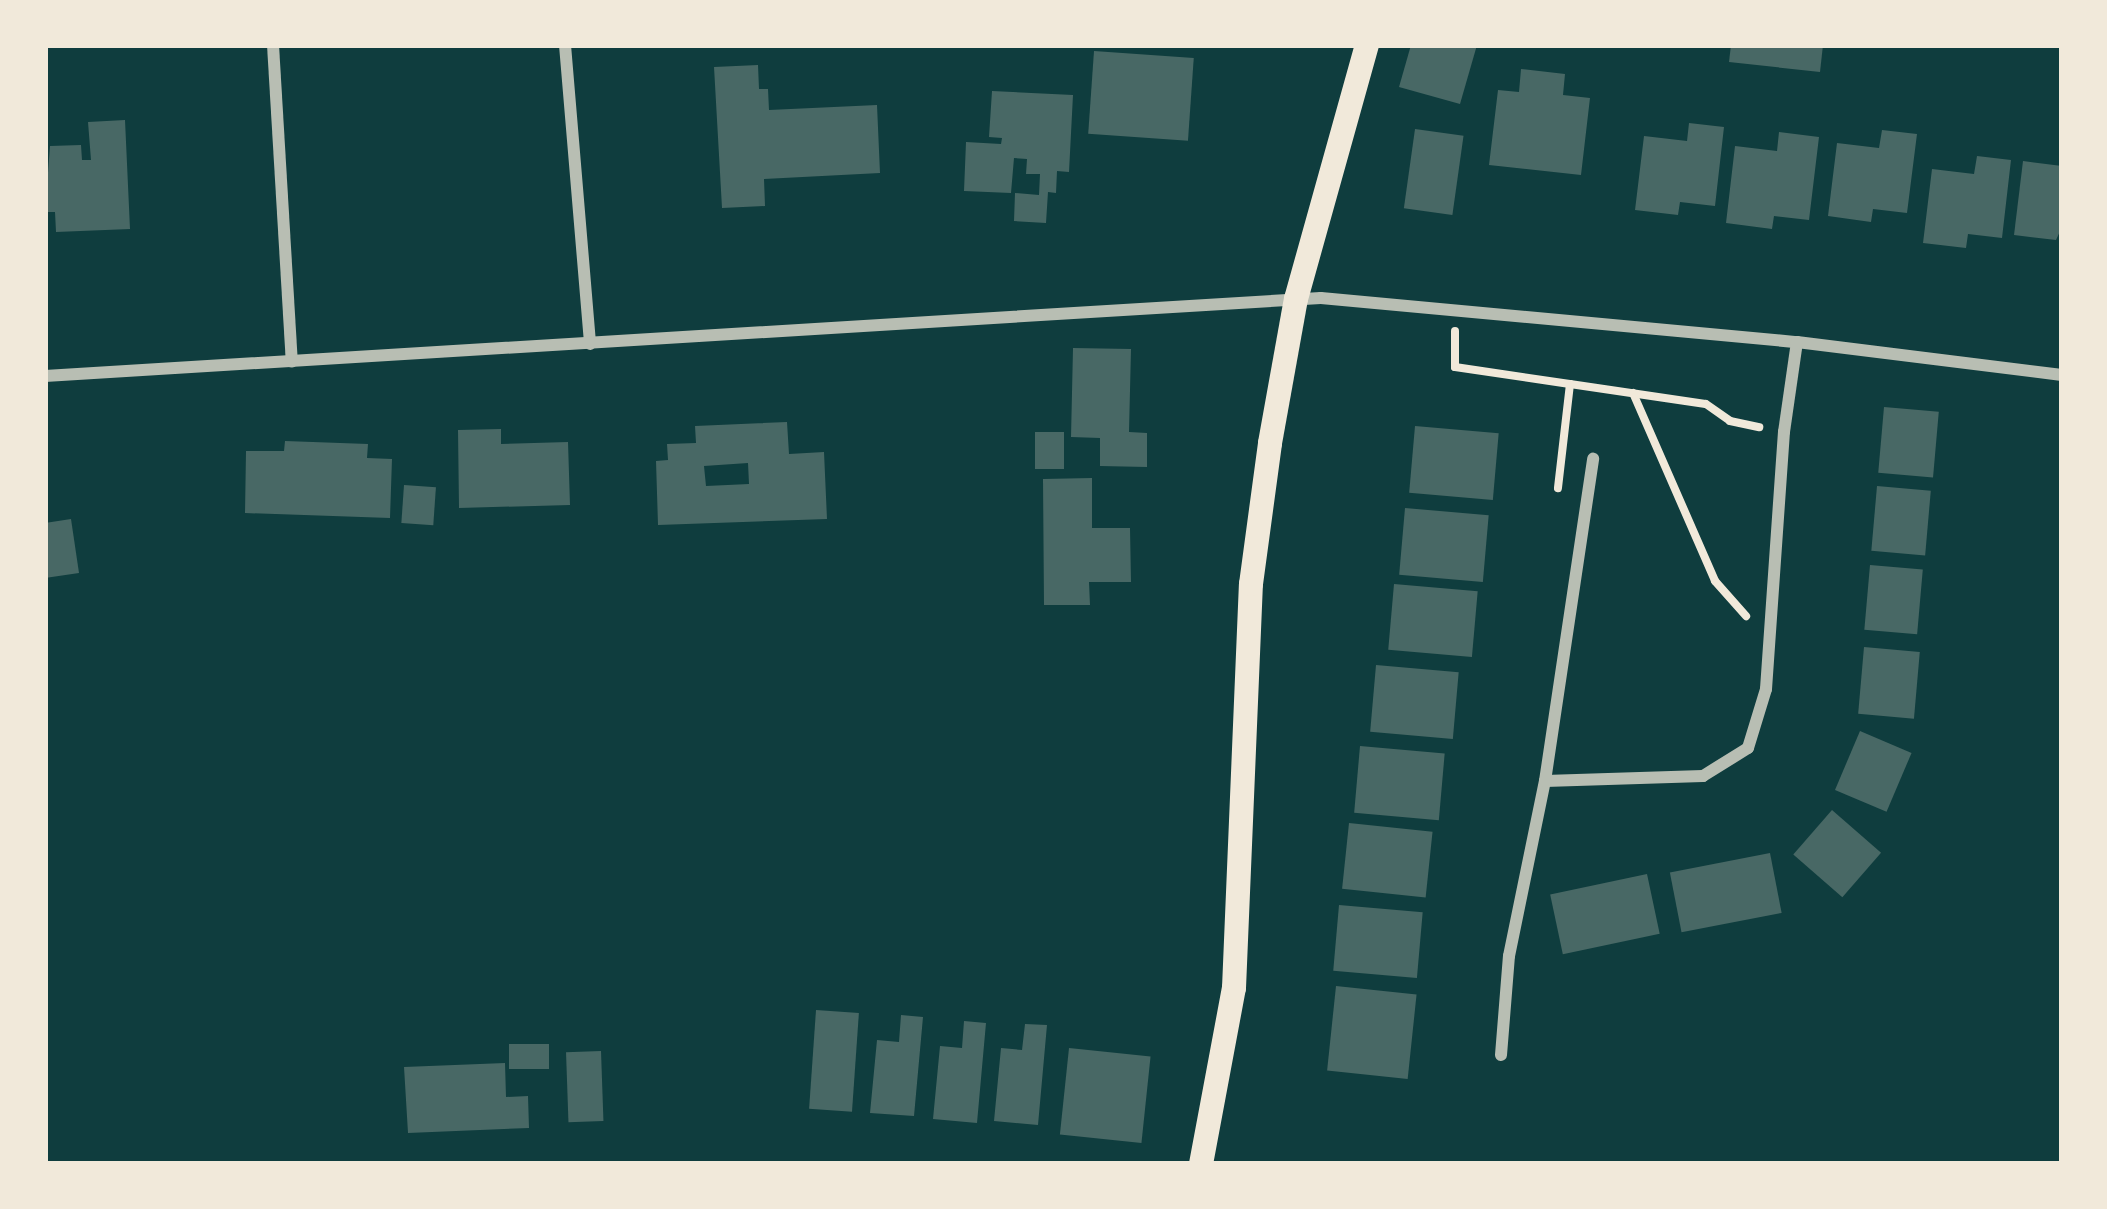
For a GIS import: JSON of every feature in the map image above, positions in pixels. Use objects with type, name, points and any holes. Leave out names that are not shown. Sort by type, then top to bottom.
[{"type":"main road","points":[[1201,1164],[1234,988],[1251,584],[1296,299],[1367,45]]},
{"type":"street","points":[[273,45],[292,361]]},
{"type":"street","points":[[565,45],[590,344]]},
{"type":"street","points":[[45,376],[1296,299],[1797,342],[2062,375]]},
{"type":"street","points":[[1545,782],[1703,776],[1748,748],[1766,689],[1784,432],[1797,342]]},
{"type":"street","points":[[1501,1055],[1509,956],[1545,782],[1593,459]]},
{"type":"path","points":[[1455,311],[1455,367],[1706,404],[1730,422],[1784,432]]},
{"type":"path","points":[[1558,488],[1570,384]]},
{"type":"path","points":[[1633,393],[1683,497],[1715,581],[1740,614],[1770,623]]},
{"type":"building","points":[[1411,45],[1477,45],[1460,104],[1399,87]]},
{"type":"building","points":[[1731,45],[1823,45],[1820,72],[1729,62]]},
{"type":"building","points":[[1094,51],[1194,58],[1188,141],[1088,134]]},
{"type":"building","points":[[758,65],[759,89],[768,89],[769,110],[877,105],[880,173],[764,179],[765,206],[722,208],[714,67]]},
{"type":"building","points":[[1521,69],[1565,74],[1563,95],[1590,98],[1581,175],[1489,165],[1498,90],[1519,92]]},
{"type":"building","points":[[992,91],[1073,95],[1069,172],[1057,171],[1056,193],[1048,192],[1046,223],[1014,221],[1015,193],[1039,195],[1040,174],[1026,174],[1027,159],[1014,158],[1011,193],[964,191],[966,142],[1001,144],[1002,138],[989,137]]},
{"type":"building","points":[[125,120],[130,229],[56,232],[55,212],[45,212],[50,146],[81,145],[82,160],[91,160],[88,122]]},
{"type":"building","points":[[1689,123],[1724,127],[1715,206],[1680,202],[1678,215],[1635,210],[1644,136],[1687,141]]},
{"type":"building","points":[[1415,129],[1464,136],[1452,215],[1404,208]]},
{"type":"building","points":[[1882,130],[1917,134],[1907,213],[1873,209],[1871,222],[1828,216],[1837,143],[1879,148]]},
{"type":"building","points":[[1779,132],[1819,137],[1809,220],[1774,216],[1772,229],[1726,223],[1735,146],[1777,151]]},
{"type":"building","points":[[1977,156],[2011,160],[2002,238],[1968,234],[1966,248],[1923,243],[1932,169],[1974,174]]},
{"type":"building","points":[[2023,161],[2062,166],[2062,227],[2056,240],[2014,235]]},
{"type":"building","points":[[1073,348],[1131,349],[1129,432],[1147,433],[1147,467],[1100,466],[1100,438],[1071,437]]},
{"type":"building","points":[[1884,407],[1939,412],[1933,478],[1878,473]]},
{"type":"building","points":[[787,422],[789,454],[824,452],[827,519],[658,525],[656,461],[668,460],[667,444],[696,443],[695,426]],"holes":[[[748,463],[749,484],[706,486],[704,466]]]},
{"type":"building","points":[[1415,426],[1499,433],[1493,500],[1409,493]]},
{"type":"building","points":[[501,429],[501,444],[568,442],[570,505],[459,508],[458,430]]},
{"type":"building","points":[[1035,432],[1064,432],[1064,469],[1035,469]]},
{"type":"building","points":[[285,441],[368,444],[367,458],[392,459],[390,518],[245,513],[246,451],[284,451]]},
{"type":"building","points":[[1092,478],[1092,528],[1130,528],[1131,582],[1089,582],[1090,605],[1044,605],[1043,479]]},
{"type":"building","points":[[404,485],[436,487],[433,525],[401,523]]},
{"type":"building","points":[[1877,486],[1931,491],[1925,555],[1871,551]]},
{"type":"building","points":[[1405,508],[1489,515],[1483,582],[1399,575]]},
{"type":"building","points":[[71,519],[79,573],[45,578],[45,523]]},
{"type":"building","points":[[1870,565],[1923,570],[1917,634],[1864,630]]},
{"type":"building","points":[[1394,584],[1478,591],[1472,657],[1388,650]]},
{"type":"building","points":[[1864,647],[1920,652],[1914,719],[1858,714]]},
{"type":"building","points":[[1376,665],[1459,672],[1453,739],[1370,732]]},
{"type":"building","points":[[1860,731],[1912,753],[1887,812],[1835,790]]},
{"type":"building","points":[[1360,746],[1445,753],[1439,820],[1354,813]]},
{"type":"building","points":[[1832,810],[1881,853],[1842,897],[1793,855]]},
{"type":"building","points":[[1349,823],[1433,832],[1426,897],[1342,889]]},
{"type":"building","points":[[1770,853],[1782,913],[1682,932],[1670,872]]},
{"type":"building","points":[[1647,874],[1660,934],[1563,954],[1550,895]]},
{"type":"building","points":[[1339,905],[1423,912],[1417,978],[1333,971]]},
{"type":"building","points":[[1336,986],[1417,994],[1408,1079],[1327,1071]]},
{"type":"building","points":[[816,1010],[859,1013],[852,1112],[809,1109]]},
{"type":"building","points":[[901,1015],[923,1017],[914,1116],[870,1113],[877,1040],[899,1042]]},
{"type":"building","points":[[964,1021],[986,1023],[977,1123],[933,1119],[940,1046],[962,1048]]},
{"type":"building","points":[[1025,1024],[1047,1025],[1038,1125],[994,1121],[1001,1048],[1022,1050]]},
{"type":"building","points":[[509,1044],[549,1044],[549,1069],[509,1069]]},
{"type":"building","points":[[1069,1048],[1151,1057],[1141,1143],[1060,1135]]},
{"type":"building","points":[[601,1051],[603,1121],[568,1122],[566,1052]]},
{"type":"building","points":[[505,1063],[506,1097],[528,1096],[529,1128],[408,1133],[404,1067]]}]
